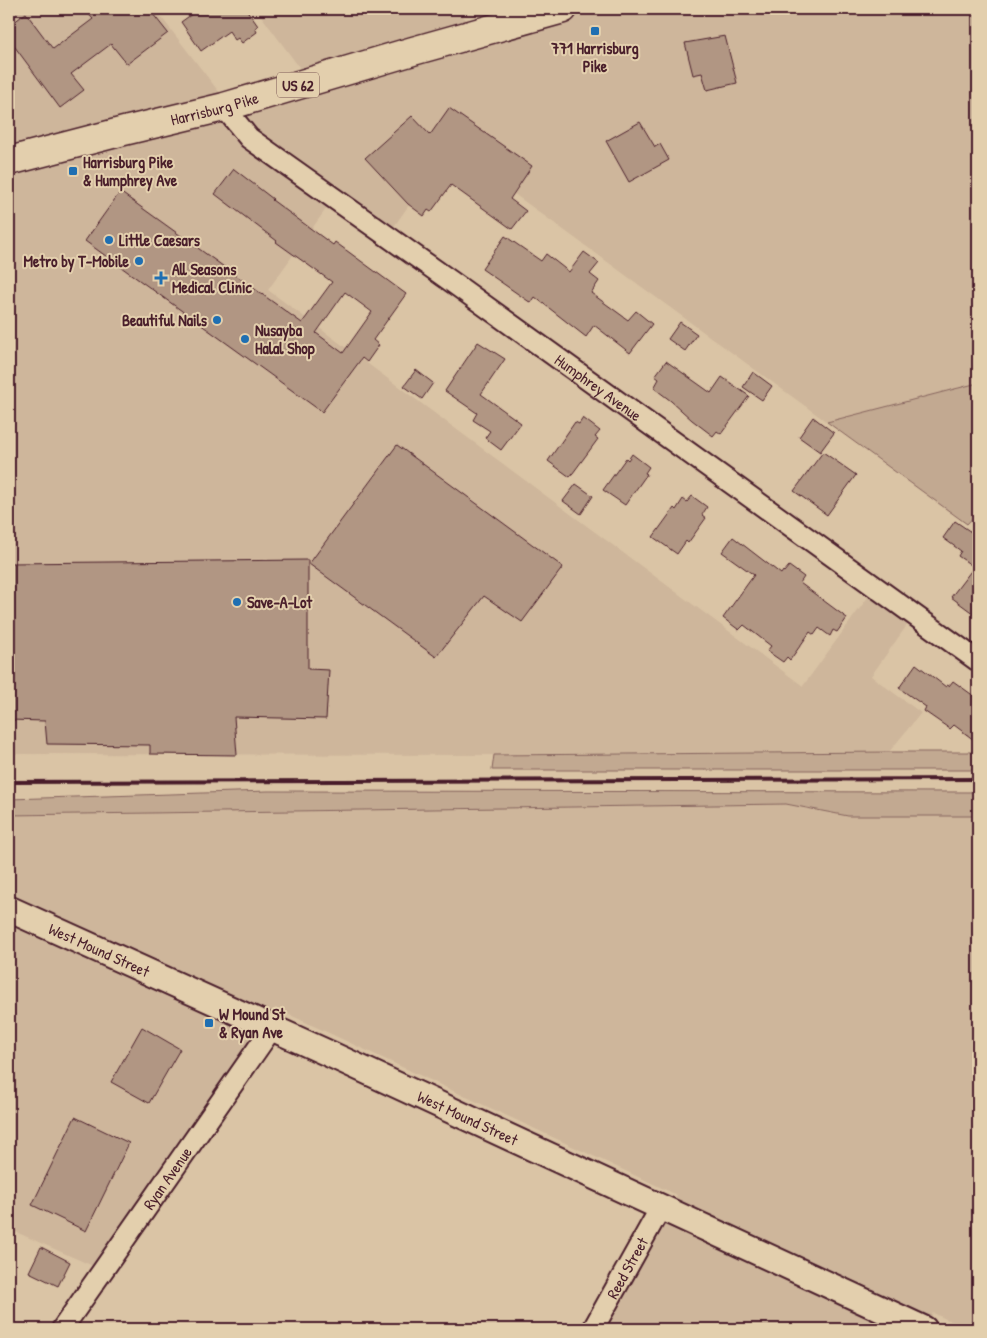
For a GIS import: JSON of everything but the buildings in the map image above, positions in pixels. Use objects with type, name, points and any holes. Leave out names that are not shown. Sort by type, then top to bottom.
[{"type":"main road","name":"Harrisburg Pike","points":[[9,161],[224,107],[563,9]]},
{"type":"street","name":"Humphrey Avenue","points":[[224,107],[249,138],[978,661]]},
{"type":"street","name":"West Mound Street","points":[[9,908],[924,1329]]},
{"type":"street","name":"Ryan Avenue","points":[[62,1329],[272,1028]]},
{"type":"street","name":"Reed Street","points":[[593,1329],[661,1207]]},
{"type":"shaded area","points":[[9,9],[155,9],[229,105],[311,83],[256,9],[457,9],[480,36],[580,9],[978,9],[978,383],[827,422],[450,147],[385,239],[331,202],[268,290],[803,686],[871,593],[910,621],[871,676],[921,713],[889,752],[494,755],[9,754]]},
{"type":"shaded area","points":[[978,383],[978,512],[967,524],[827,422]]},
{"type":"shaded area","points":[[978,752],[978,770],[492,770],[494,755]]},
{"type":"shaded area","points":[[268,791],[978,792],[978,816],[848,816],[786,804],[9,815],[9,799]]},
{"type":"shaded area","points":[[786,804],[848,816],[978,816],[978,1329],[968,1329],[933,1313],[924,1329],[597,1329],[677,1195],[275,1008],[93,1266],[9,1229],[9,815]]},
{"type":"railway","points":[[9,782],[978,779]]},
{"type":"place","name":"771 Harrisburg Pike","points":[[595,31]]},
{"type":"place","name":"Harrisburg Pike & Humphrey Ave","points":[[73,171]]},
{"type":"place","name":"Little Caesars","points":[[109,240]]},
{"type":"place","name":"Metro by T-Mobile","points":[[139,261]]},
{"type":"place","name":"All Seasons Medical Clinic","points":[[161,278]]},
{"type":"place","name":"Beautiful Nails","points":[[217,320]]},
{"type":"place","name":"Nusayba Halal Shop","points":[[245,339]]},
{"type":"place","name":"Save-A-Lot","points":[[237,602]]},
{"type":"place","name":"W Mound St & Ryan Ave","points":[[209,1023]]}]
